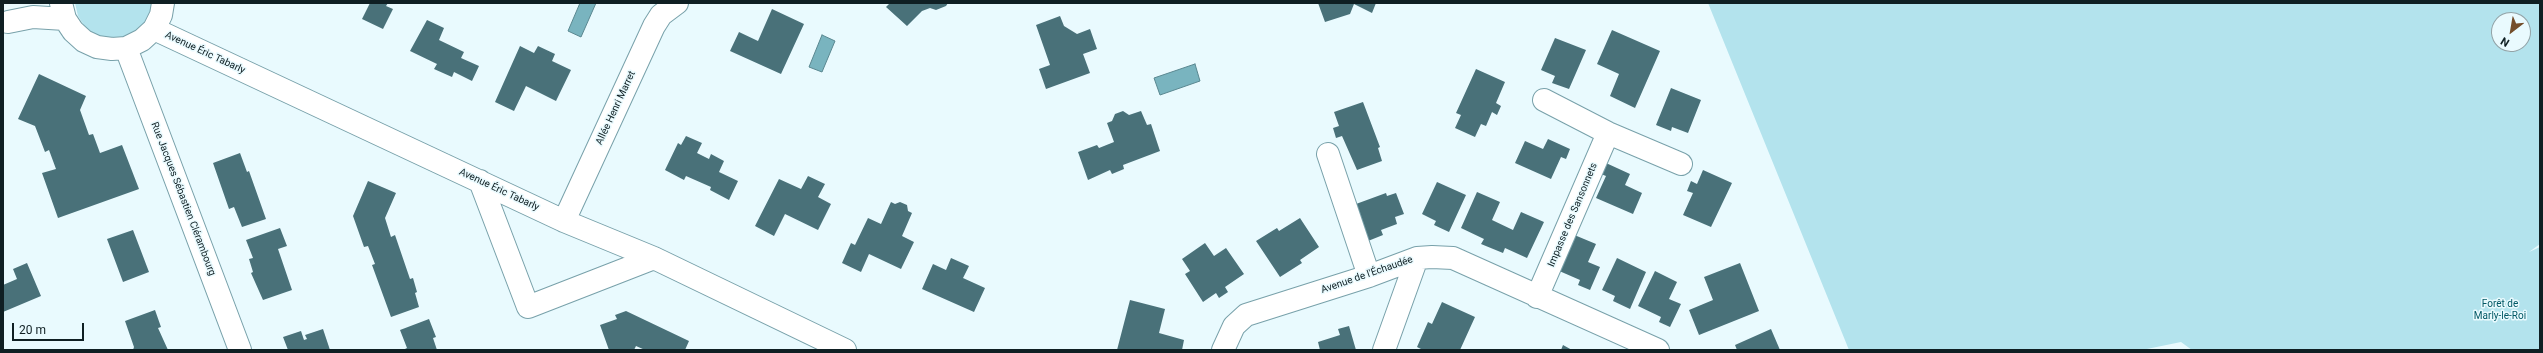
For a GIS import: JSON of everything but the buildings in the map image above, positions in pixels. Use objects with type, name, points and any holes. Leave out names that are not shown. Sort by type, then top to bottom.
[{"type":"street","points":[[5,24],[30,3]]},
{"type":"street","points":[[5,24],[63,11],[73,32],[84,41],[97,47],[112,49],[126,48],[142,40],[154,29],[161,15],[163,3]]},
{"type":"street","name":"Allée Henri Marret","points":[[564,220],[654,26],[661,15],[677,3]]},
{"type":"street","name":"Avenue Éric Tabarly","points":[[154,29],[564,220],[654,258],[845,350]]},
{"type":"street","name":"Rue Jacques Sébastien Clérambourg","points":[[126,48],[240,350]]},
{"type":"street","points":[[1544,100],[1608,133],[1681,164]]},
{"type":"street","name":"Impasse des Sansonnets","points":[[1537,297],[1608,133]]},
{"type":"street","points":[[1328,154],[1369,276]]},
{"type":"street","points":[[480,181],[528,307],[654,258]]},
{"type":"street","points":[[1384,350],[1417,258]]},
{"type":"street","name":"Avenue de l'Échaudée","points":[[1223,350],[1234,326],[1246,315],[1369,276],[1417,258],[1453,258],[1537,297],[1631,345],[1658,350]]},
{"type":"green space","points":[[75,3],[156,3],[145,28],[121,41],[95,35],[85,27],[78,16]]},
{"type":"green space","name":"Forêt de Marly-le-Roi","points":[[1708,3],[2540,3],[2540,244],[2529,252],[2540,247],[2540,350],[2192,350],[2181,342],[2142,350],[1849,350]]},
{"type":"shaded area","points":[[580,3],[596,3],[581,37],[568,31]]},
{"type":"shaded area","points":[[822,35],[835,41],[822,72],[809,67]]},
{"type":"shaded area","points":[[1195,64],[1200,81],[1160,95],[1154,78]]}]
